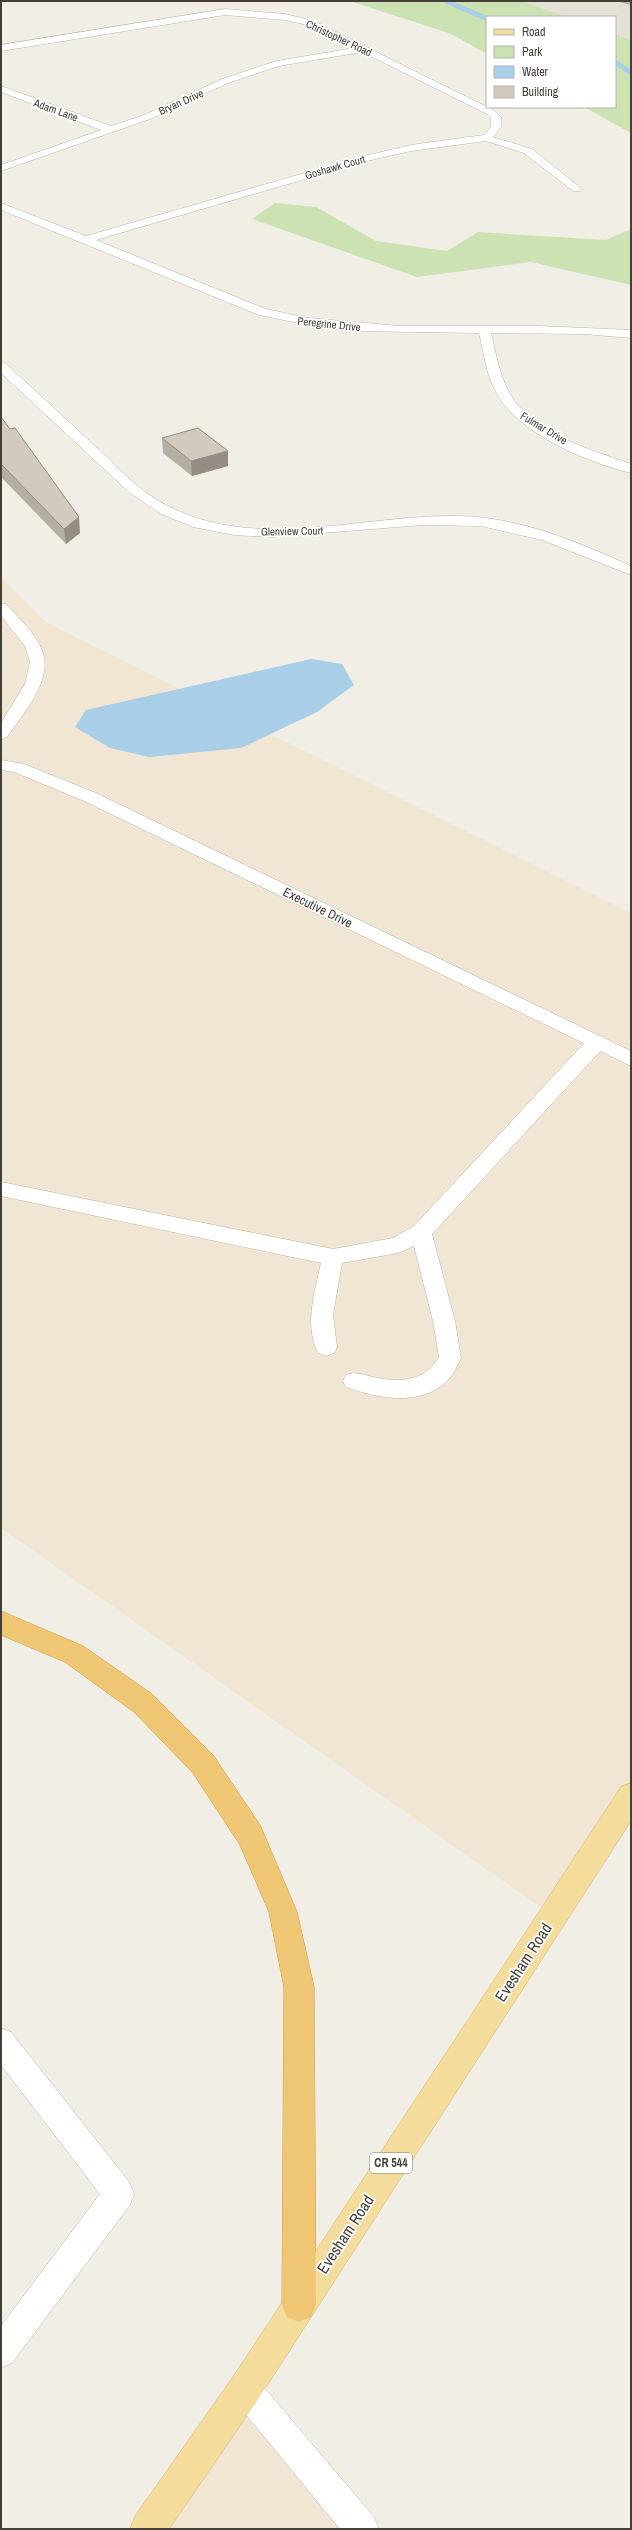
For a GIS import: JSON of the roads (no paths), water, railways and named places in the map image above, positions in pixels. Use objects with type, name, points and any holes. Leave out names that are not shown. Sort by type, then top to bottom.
[{"type":"highway","points":[[1,1623],[74,1654],[143,1703],[204,1764],[250,1835],[283,1912],[299,1987],[299,2305]]},
{"type":"main road","name":"Evesham Road","points":[[148,2529],[245,2389],[631,1796]]},
{"type":"street","name":"Christopher Road","points":[[1,48],[225,12],[285,17],[311,23],[490,112],[496,117],[496,127],[487,138]]},
{"type":"street","name":"Bryan Drive","points":[[1,168],[111,130],[185,101],[225,81],[255,71],[277,64],[364,49]]},
{"type":"street","name":"Adam Lane","points":[[1,89],[111,130]]},
{"type":"street","name":"Goshawk Court","points":[[85,240],[364,159],[411,148],[487,138],[528,152],[577,189]]},
{"type":"street","name":"Peregrine Drive","points":[[1,206],[263,312],[296,321],[330,326],[484,330],[553,329],[631,334]]},
{"type":"street","name":"Fulmar Drive","points":[[484,330],[502,393],[519,415],[544,432],[631,469]]},
{"type":"street","name":"Glenview Court","points":[[1,366],[141,495],[167,512],[195,522],[227,529],[298,532],[457,520],[488,522],[540,534],[595,554],[631,571]]},
{"type":"street","name":"Executive Drive","points":[[1,765],[18,768],[90,797],[631,1059]]},
{"type":"lane","points":[[1,607],[34,650],[38,664],[29,691],[1,734]]},
{"type":"lane","points":[[1,1189],[333,1257],[398,1245],[421,1232],[597,1042]]},
{"type":"lane","points":[[354,1381],[367,1386],[393,1389],[421,1385],[438,1377],[450,1358],[444,1321],[421,1232]]},
{"type":"lane","points":[[326,1347],[322,1336],[325,1296],[333,1257]]},
{"type":"lane","points":[[1,2042],[119,2194],[1,2352]]},
{"type":"lane","points":[[245,2389],[362,2529]]},
{"type":"water","points":[[311,659],[342,664],[354,685],[317,712],[241,748],[149,757],[110,748],[75,727],[86,710]]},
{"type":"waterway","points":[[446,1],[486,19]]},
{"type":"waterway","points":[[616,63],[631,73]]}]
